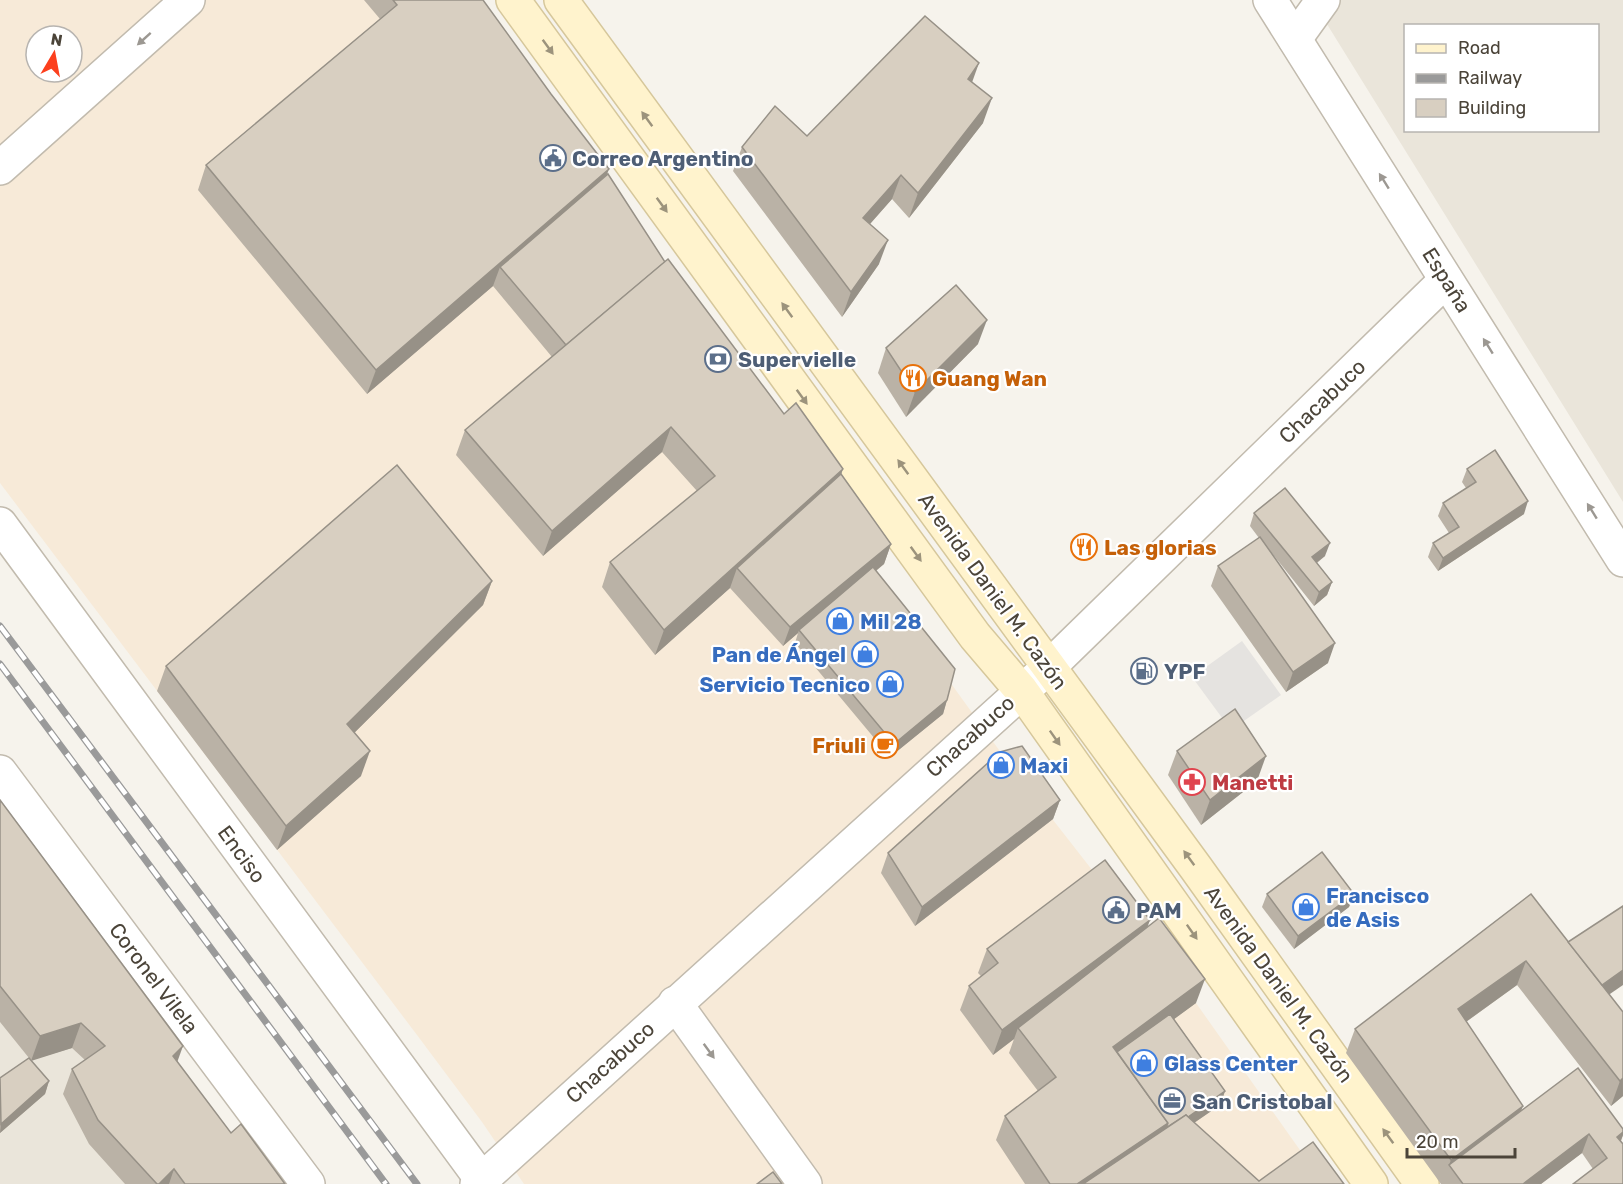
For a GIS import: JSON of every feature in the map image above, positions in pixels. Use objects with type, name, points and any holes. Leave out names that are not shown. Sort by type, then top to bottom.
[{"type":"main road","name":"Avenida Daniel M. Cazón","points":[[513,0],[975,636],[1021,690],[1371,1184]]},
{"type":"main road","name":"Avenida Daniel M. Cazón","points":[[561,0],[1196,868],[1422,1184]]},
{"type":"street","points":[[0,168],[188,0]]},
{"type":"street","name":"España","points":[[1270,0],[1623,560]]},
{"type":"street","points":[[1295,39],[1323,0]]},
{"type":"street","name":"Chacabuco","points":[[481,1182],[675,1003],[1049,667],[1446,279]]},
{"type":"street","name":"Enciso","points":[[0,524],[481,1182]]},
{"type":"street","name":"Coronel Vilela","points":[[0,772],[308,1184]]},
{"type":"street","points":[[675,1003],[805,1184]]},
{"type":"shaded area","points":[[0,0],[457,0],[1007,761],[1196,1003],[1324,1184],[524,1184],[482,1122],[0,483]]},
{"type":"shaded area","points":[[1312,0],[1623,0],[1623,502]]},
{"type":"shaded area","points":[[1242,641],[1281,695],[1231,730],[1192,677]]},
{"type":"shaded area","points":[[0,836],[258,1184],[0,1184]]},
{"type":"building","points":[[393,0],[483,0],[609,169],[376,370],[206,165],[397,5]]},
{"type":"building","points":[[925,16],[979,63],[968,79],[992,98],[918,193],[901,175],[863,218],[888,240],[851,292],[742,147],[775,106],[807,136]]},
{"type":"building","points":[[608,174],[665,262],[566,345],[500,267]]},
{"type":"building","points":[[668,259],[784,414],[796,403],[843,469],[664,630],[610,562],[715,476],[671,427],[552,531],[465,430]]},
{"type":"building","points":[[956,285],[987,320],[915,392],[886,348]]},
{"type":"building","points":[[1495,450],[1528,501],[1443,558],[1433,543],[1459,527],[1443,503],[1476,482],[1467,469]]},
{"type":"building","points":[[397,465],[492,581],[347,724],[370,751],[286,826],[166,666]]},
{"type":"building","points":[[841,474],[891,544],[790,627],[737,568]]},
{"type":"building","points":[[1285,488],[1330,543],[1312,557],[1332,582],[1319,592],[1254,513]]},
{"type":"building","points":[[1260,537],[1335,643],[1293,672],[1218,566]]},
{"type":"building","points":[[873,567],[955,669],[947,700],[894,744],[799,630]]},
{"type":"building","points":[[1235,709],[1266,756],[1210,800],[1177,751]]},
{"type":"building","points":[[1022,746],[1060,800],[922,907],[888,853],[1000,752]]},
{"type":"building","points":[[0,800],[183,1046],[173,1056],[231,1133],[241,1124],[285,1184],[185,1184],[174,1169],[157,1184],[98,1120],[72,1069],[105,1046],[81,1023],[40,1036],[0,986]]},
{"type":"building","name":"Francisco de Asis","points":[[1322,852],[1354,894],[1298,936],[1267,894]]},
{"type":"building","points":[[1105,860],[1150,920],[1002,1030],[969,986],[998,963],[987,949]]},
{"type":"building","points":[[1531,894],[1623,1012],[1623,1078],[1620,1081],[1526,961],[1458,1009],[1523,1106],[1451,1160],[1355,1029]]},
{"type":"building","points":[[1623,906],[1623,970],[1602,985],[1568,942]]},
{"type":"building","points":[[1159,918],[1205,979],[1113,1047],[1168,1123],[1077,1184],[1050,1184],[1005,1116],[1056,1077],[1018,1028]]},
{"type":"building","points":[[1170,1014],[1225,1091],[1188,1117],[1186,1115],[1166,1128],[1168,1123],[1117,1052]]},
{"type":"building","points":[[29,1058],[49,1081],[1,1124],[0,1078]]},
{"type":"building","points":[[1578,1068],[1623,1129],[1617,1137],[1623,1144],[1623,1184],[1573,1184],[1607,1158],[1589,1134],[1523,1184],[1463,1184],[1449,1165]]},
{"type":"building","points":[[1186,1115],[1259,1181],[1313,1142],[1344,1184],[1083,1184]]},
{"type":"building","points":[[773,1172],[782,1184],[757,1184]]},
{"type":"railway","points":[[0,626],[417,1184]]},
{"type":"railway","points":[[0,664],[386,1184]]},
{"type":"place","name":"Correo Argentino","points":[[553,158]]},
{"type":"place","name":"Supervielle","points":[[718,359]]},
{"type":"place","name":"Guang Wan","points":[[913,378]]},
{"type":"place","name":"Las glorias","points":[[1084,547]]},
{"type":"place","name":"Mil 28","points":[[840,621]]},
{"type":"place","name":"Pan de Ángel","points":[[865,654]]},
{"type":"place","name":"YPF","points":[[1144,671]]},
{"type":"place","name":"Servicio Tecnico","points":[[890,684]]},
{"type":"place","name":"Friuli","points":[[885,745]]},
{"type":"place","name":"Maxi","points":[[1001,765]]},
{"type":"place","name":"Manetti","points":[[1192,782]]},
{"type":"place","name":"Francisco de Asis","points":[[1306,907]]},
{"type":"place","name":"PAM","points":[[1116,910]]},
{"type":"place","name":"Glass Center","points":[[1144,1063]]},
{"type":"place","name":"San Cristobal","points":[[1172,1101]]}]
